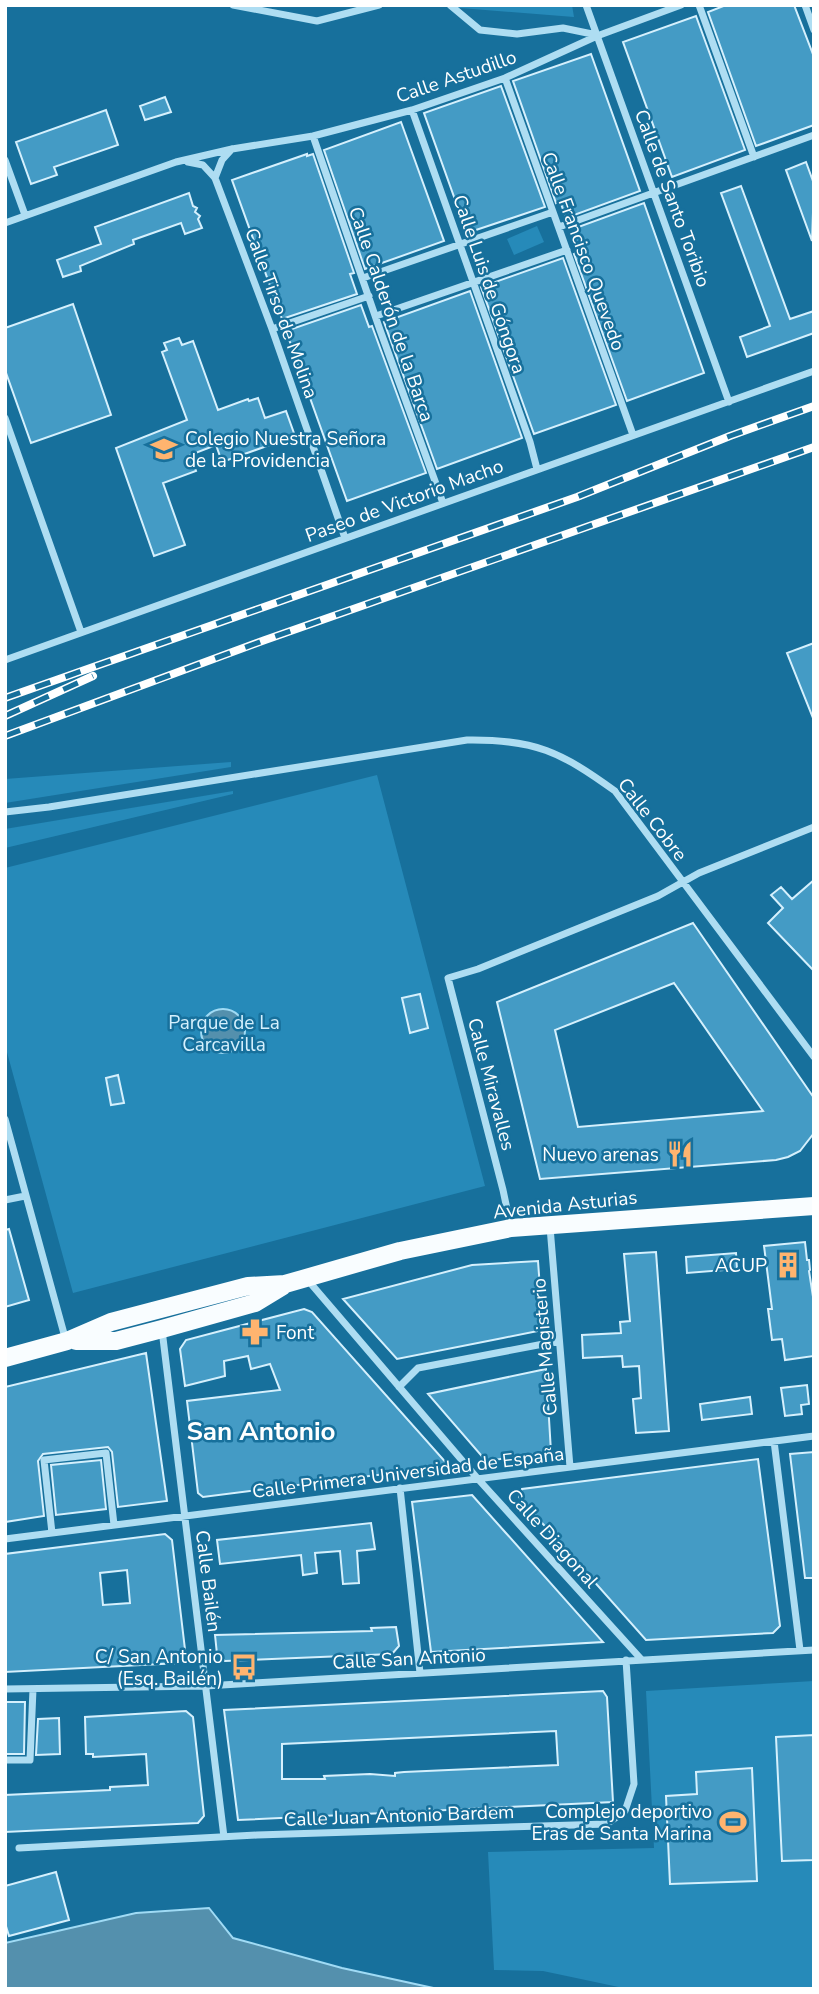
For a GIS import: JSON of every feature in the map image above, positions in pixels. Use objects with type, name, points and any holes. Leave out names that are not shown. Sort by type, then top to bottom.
[{"type":"main road","name":"Avenida Asturias","points":[[5,1358],[67,1342],[123,1319],[248,1286],[285,1284],[400,1251],[511,1228],[814,1206]]},
{"type":"main road","name":"Avenida Asturias","points":[[67,1342],[116,1341],[162,1329],[256,1303],[285,1284]]},
{"type":"street","points":[[233,5],[270,9],[317,21],[378,5]]},
{"type":"street","points":[[450,5],[480,30],[517,34],[563,28],[597,36]]},
{"type":"street","name":"Calle de Santo Toribio","points":[[586,5],[729,402]]},
{"type":"street","name":"Calle Astudillo","points":[[5,223],[176,162],[232,149],[313,136],[412,110],[505,78],[597,36],[681,5]]},
{"type":"street","points":[[699,5],[754,157]]},
{"type":"street","points":[[805,5],[814,30]]},
{"type":"street","name":"Calle Francisco Quevedo","points":[[505,78],[633,435]]},
{"type":"street","name":"Calle Luis de Góngora","points":[[412,110],[530,442],[537,469]]},
{"type":"street","points":[[559,227],[814,135]]},
{"type":"street","name":"Calle Calderón de la Barca","points":[[313,136],[443,503]]},
{"type":"street","points":[[176,162],[203,165],[215,178],[222,160],[232,149]]},
{"type":"street","points":[[5,160],[25,215]]},
{"type":"street","name":"Calle Tirso de Molina","points":[[215,178],[272,329],[345,538]]},
{"type":"street","points":[[363,278],[553,212]]},
{"type":"street","points":[[376,316],[567,250]]},
{"type":"street","points":[[272,329],[369,296]]},
{"type":"street","name":"Paseo de Victorio Macho","points":[[5,660],[814,371]]},
{"type":"street","points":[[5,418],[82,632]]},
{"type":"street","name":"Calle Cobre","points":[[5,812],[467,740],[501,740],[538,746],[580,766],[615,791],[814,1057]]},
{"type":"street","points":[[683,884],[699,873],[814,827]]},
{"type":"street","name":"Calle Miravalles","points":[[511,1228],[448,978],[478,969],[683,884]]},
{"type":"street","points":[[5,1119],[67,1342]]},
{"type":"street","points":[[5,1200],[25,1196]]},
{"type":"street","name":"Calle Magisterio","points":[[550,1224],[569,1467]]},
{"type":"street","name":"Calle Diagonal","points":[[305,1278],[478,1479],[641,1659]]},
{"type":"street","name":"Calle Bailén","points":[[162,1329],[224,1837]]},
{"type":"street","points":[[399,1387],[418,1368],[559,1341]]},
{"type":"street","name":"Calle Primera Universidad de España","points":[[5,1539],[814,1436]]},
{"type":"street","points":[[774,1441],[800,1650]]},
{"type":"street","points":[[52,1533],[44,1460],[106,1453],[114,1525]]},
{"type":"street","points":[[400,1489],[420,1673]]},
{"type":"street","name":"Calle San Antonio","points":[[5,1689],[205,1686],[814,1650]]},
{"type":"street","name":"Calle Juan Antonio Bardem","points":[[19,1849],[224,1837],[607,1824],[625,1811],[634,1784],[626,1660]]},
{"type":"street","points":[[5,1760],[30,1760],[33,1689]]},
{"type":"green space","points":[[572,5],[574,17],[448,7]]},
{"type":"green space","points":[[537,226],[544,242],[514,255],[507,239]]},
{"type":"green space","points":[[231,762],[231,767],[5,803],[5,779]]},
{"type":"green space","name":"Parque de La Carcavilla","points":[[377,775],[485,1186],[73,1293],[5,1045],[5,868]]},
{"type":"green space","points":[[233,791],[233,794],[5,848],[5,829]]},
{"type":"green space","name":"Complejo deportivo Eras de Santa Marina","points":[[814,1681],[814,1989],[628,1989],[543,1971],[494,1970],[488,1852],[654,1848],[646,1691]]},
{"type":"shaded area","points":[[223,1009],[239,1015],[245,1031],[239,1047],[223,1053],[207,1047],[201,1031],[207,1015]]},
{"type":"shaded area","points":[[209,1908],[233,1938],[342,1968],[438,1989],[5,1989],[5,1943],[136,1913]]},
{"type":"building","points":[[726,5],[794,5],[814,57],[814,125],[756,146],[708,12]]},
{"type":"building","points":[[696,16],[745,150],[672,177],[623,42]]},
{"type":"building","points":[[591,54],[640,191],[566,218],[560,201],[556,203],[513,81]]},
{"type":"building","points":[[501,86],[545,207],[467,233],[424,113]]},
{"type":"building","points":[[165,97],[171,112],[145,120],[140,106]]},
{"type":"building","points":[[106,110],[118,145],[54,167],[57,175],[31,184],[16,142]]},
{"type":"building","points":[[401,122],[444,241],[365,269],[324,150]]},
{"type":"building","points":[[313,154],[354,273],[350,274],[357,294],[282,319],[232,180]]},
{"type":"building","points":[[806,162],[814,184],[812,241],[786,170]]},
{"type":"building","points":[[741,186],[790,319],[814,311],[814,333],[747,357],[740,337],[770,326],[721,193]]},
{"type":"building","points":[[189,193],[193,206],[197,208],[195,212],[200,216],[198,219],[202,228],[185,234],[181,223],[133,240],[134,244],[80,266],[81,271],[63,277],[57,260],[101,244],[95,227]]},
{"type":"building","points":[[644,203],[704,373],[627,401],[574,254],[578,252],[570,230]]},
{"type":"building","points":[[563,258],[616,405],[534,434],[481,287]]},
{"type":"building","points":[[470,291],[522,438],[437,469],[384,322]]},
{"type":"building","points":[[73,304],[111,415],[31,443],[5,370],[5,328]]},
{"type":"building","points":[[361,305],[369,327],[372,326],[426,473],[347,501],[286,331]]},
{"type":"building","points":[[179,338],[182,345],[193,341],[218,410],[258,398],[265,418],[286,411],[295,436],[222,462],[216,445],[190,455],[196,471],[163,483],[185,545],[154,556],[116,448],[187,420],[162,352],[167,350],[164,343]]},
{"type":"building","points":[[814,643],[814,718],[813,718],[787,653]]},
{"type":"building","points":[[814,880],[814,971],[768,923],[783,908],[771,895],[781,887],[792,899]]},
{"type":"building","points":[[693,923],[814,1098],[814,1133],[800,1151],[776,1160],[540,1179],[497,1002]],"holes":[[[674,983],[763,1111],[578,1127],[555,1030]]]},
{"type":"building","points":[[420,994],[428,1028],[410,1033],[402,998]]},
{"type":"building","points":[[118,1075],[124,1103],[111,1105],[106,1078]]},
{"type":"building","points":[[9,1229],[29,1300],[5,1307],[5,1230]]},
{"type":"building","points":[[805,1242],[814,1303],[814,1356],[785,1360],[782,1339],[772,1340],[768,1309],[772,1309],[764,1246]]},
{"type":"building","points":[[656,1252],[669,1431],[636,1433],[633,1399],[641,1398],[639,1366],[623,1367],[622,1356],[583,1358],[582,1335],[621,1333],[620,1322],[630,1321],[624,1254]]},
{"type":"building","points":[[736,1253],[737,1269],[687,1273],[686,1257]]},
{"type":"building","points":[[538,1261],[543,1330],[397,1359],[343,1299],[472,1265]]},
{"type":"building","points":[[304,1309],[312,1312],[449,1466],[203,1497],[198,1493],[187,1401],[280,1390],[270,1364],[251,1369],[248,1356],[224,1361],[225,1376],[185,1386],[180,1349],[186,1340]]},
{"type":"building","points":[[146,1353],[167,1501],[118,1507],[112,1452],[108,1447],[43,1454],[38,1461],[44,1516],[5,1522],[5,1387]]},
{"type":"building","points":[[546,1369],[551,1452],[486,1461],[428,1394]]},
{"type":"building","points":[[807,1385],[809,1404],[801,1405],[802,1414],[785,1416],[781,1388]]},
{"type":"building","points":[[750,1397],[752,1414],[702,1420],[700,1404]]},
{"type":"building","points":[[814,1452],[814,1578],[805,1578],[790,1454]]},
{"type":"building","points":[[758,1459],[780,1626],[773,1633],[646,1640],[519,1497],[522,1489]]},
{"type":"building","points":[[101,1460],[106,1509],[56,1515],[51,1465]]},
{"type":"building","points":[[472,1495],[603,1642],[431,1652],[412,1502]]},
{"type":"building","points":[[371,1523],[375,1549],[357,1551],[359,1583],[343,1584],[340,1551],[315,1553],[317,1573],[303,1575],[301,1555],[220,1564],[217,1540]]},
{"type":"building","points":[[165,1534],[172,1540],[186,1658],[181,1663],[5,1672],[5,1554]],"holes":[[[127,1570],[130,1603],[103,1605],[100,1573]]]},
{"type":"building","points":[[396,1627],[399,1646],[392,1654],[225,1661],[217,1654],[215,1635],[372,1631],[371,1628]]},
{"type":"building","points":[[603,1691],[607,1697],[613,1802],[238,1820],[224,1710]],"holes":[[[556,1731],[558,1765],[404,1772],[395,1773],[395,1776],[370,1774],[324,1776],[325,1779],[282,1779],[282,1744]]]},
{"type":"building","points":[[5,1702],[25,1702],[24,1754],[5,1754]]},
{"type":"building","points":[[186,1711],[193,1717],[204,1816],[198,1823],[5,1832],[5,1795],[110,1790],[110,1787],[148,1785],[146,1754],[93,1757],[93,1754],[86,1754],[85,1717]]},
{"type":"building","points":[[59,1718],[60,1754],[36,1755],[38,1719]]},
{"type":"building","points":[[814,1735],[814,1860],[782,1861],[776,1737]]},
{"type":"building","points":[[752,1768],[757,1881],[670,1884],[666,1796],[697,1794],[696,1772]]},
{"type":"building","points":[[56,1872],[69,1920],[9,1936],[5,1923],[5,1886]]},
{"type":"railway","points":[[5,698],[577,497],[730,436],[814,406]]},
{"type":"railway","points":[[5,736],[265,640],[814,447]]},
{"type":"railway","points":[[5,716],[93,676]]},
{"type":"place","name":"Colegio Nuestra Señora de la Providencia","points":[[164,449]]},
{"type":"place","name":"Nuevo arenas","points":[[680,1154]]},
{"type":"place","name":"ACUP","points":[[788,1265]]},
{"type":"place","name":"Font","points":[[255,1332]]},
{"type":"place","name":"C/ San Antonio (Esq. Bailén)","points":[[244,1667]]},
{"type":"place","name":"Complejo deportivo Eras de Santa Marina","points":[[733,1822]]},
{"type":"district","name":"San Antonio","points":[[261,1431]]}]
